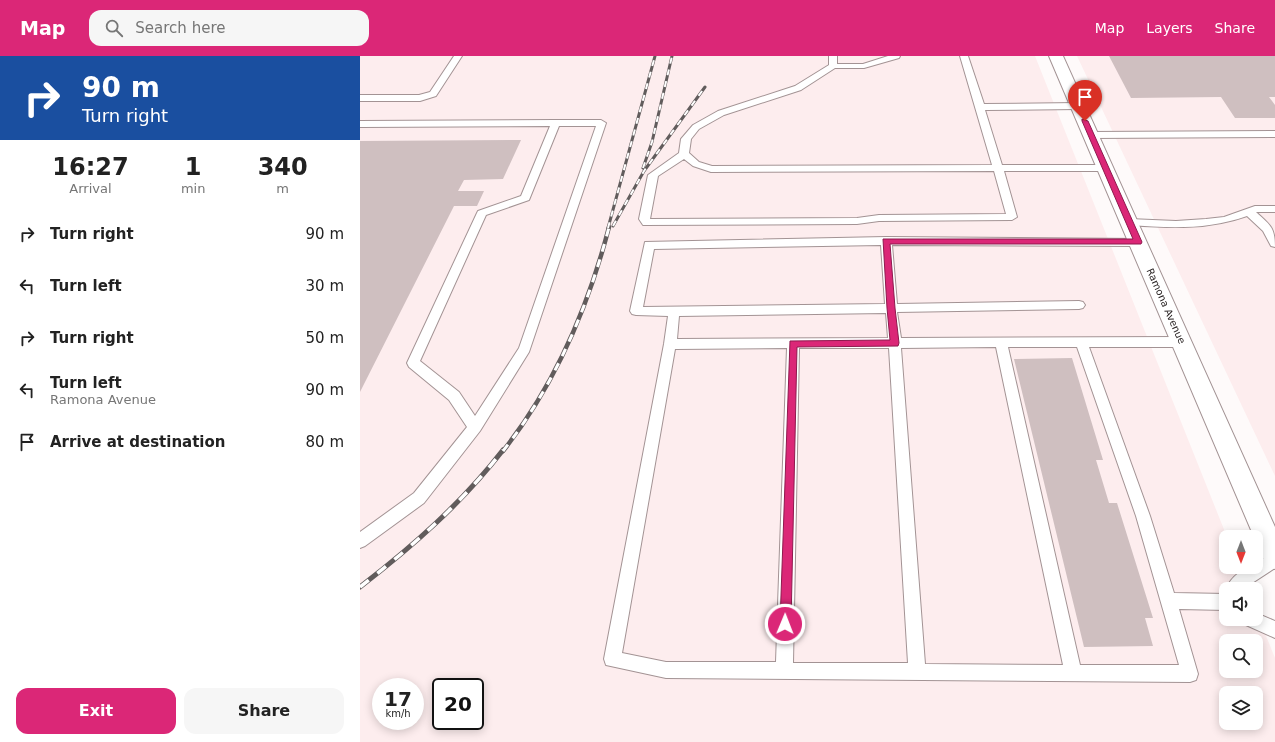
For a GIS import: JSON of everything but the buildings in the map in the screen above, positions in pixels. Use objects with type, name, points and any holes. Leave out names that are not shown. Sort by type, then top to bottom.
[{"type":"main road","name":"Ramona Avenue","points":[[1056,56],[1275,557]]},
{"type":"lane","points":[[360,98],[420,98],[433,94],[458,56]]},
{"type":"lane","points":[[896,56],[864,66],[833,61],[798,88],[721,114],[696,126],[686,139],[684,154],[653,175],[644,219],[647,223],[857,221],[879,218],[1012,217],[999,168],[964,56]]},
{"type":"lane","points":[[980,107],[1078,106]]},
{"type":"lane","points":[[475,427],[454,396],[413,363],[482,213],[525,198],[556,123]]},
{"type":"lane","points":[[360,124],[601,123],[525,348],[475,427],[419,498],[360,540]]},
{"type":"lane","points":[[1091,135],[1275,134]]},
{"type":"lane","points":[[684,154],[696,164],[711,169],[1105,168]]},
{"type":"lane","points":[[1129,222],[1176,225],[1225,220],[1255,209],[1275,209]]},
{"type":"lane","points":[[1250,211],[1267,229],[1275,243]]},
{"type":"lane","points":[[1079,305],[674,312],[636,311],[649,245],[886,241],[1138,242]]},
{"type":"lane","points":[[886,241],[895,343],[917,672]]},
{"type":"lane","points":[[674,312],[670,344],[612,659],[666,670],[1190,674],[1144,516],[1081,342]]},
{"type":"lane","points":[[670,344],[1181,342]]},
{"type":"lane","points":[[1001,343],[1073,673]]},
{"type":"lane","points":[[784,671],[793,344]]},
{"type":"lane","points":[[1240,582],[1275,557]]},
{"type":"lane","points":[[1168,601],[1219,602]]},
{"type":"lane","points":[[1263,624],[1275,630]]},
{"type":"shaded area","points":[[360,56],[1035,56],[1224,530],[1219,530],[1219,574],[1242,574],[1244,582],[1219,582],[1219,626],[1262,626],[1275,658],[1275,742],[360,742]]},
{"type":"shaded area","points":[[1077,56],[1275,56],[1275,476]]},
{"type":"railway","points":[[608,228],[655,56]]},
{"type":"railway","points":[[643,168],[652,142],[672,56]]},
{"type":"railway","points":[[613,226],[644,171],[705,87]]},
{"type":"railway","points":[[503,451],[539,400],[568,345],[591,287],[609,227]]},
{"type":"railway","points":[[360,587],[418,540],[454,506],[503,450]]},
{"type":"route","points":[[785,624],[793,344],[895,343],[886,241],[1138,242],[1085,121]]}]
